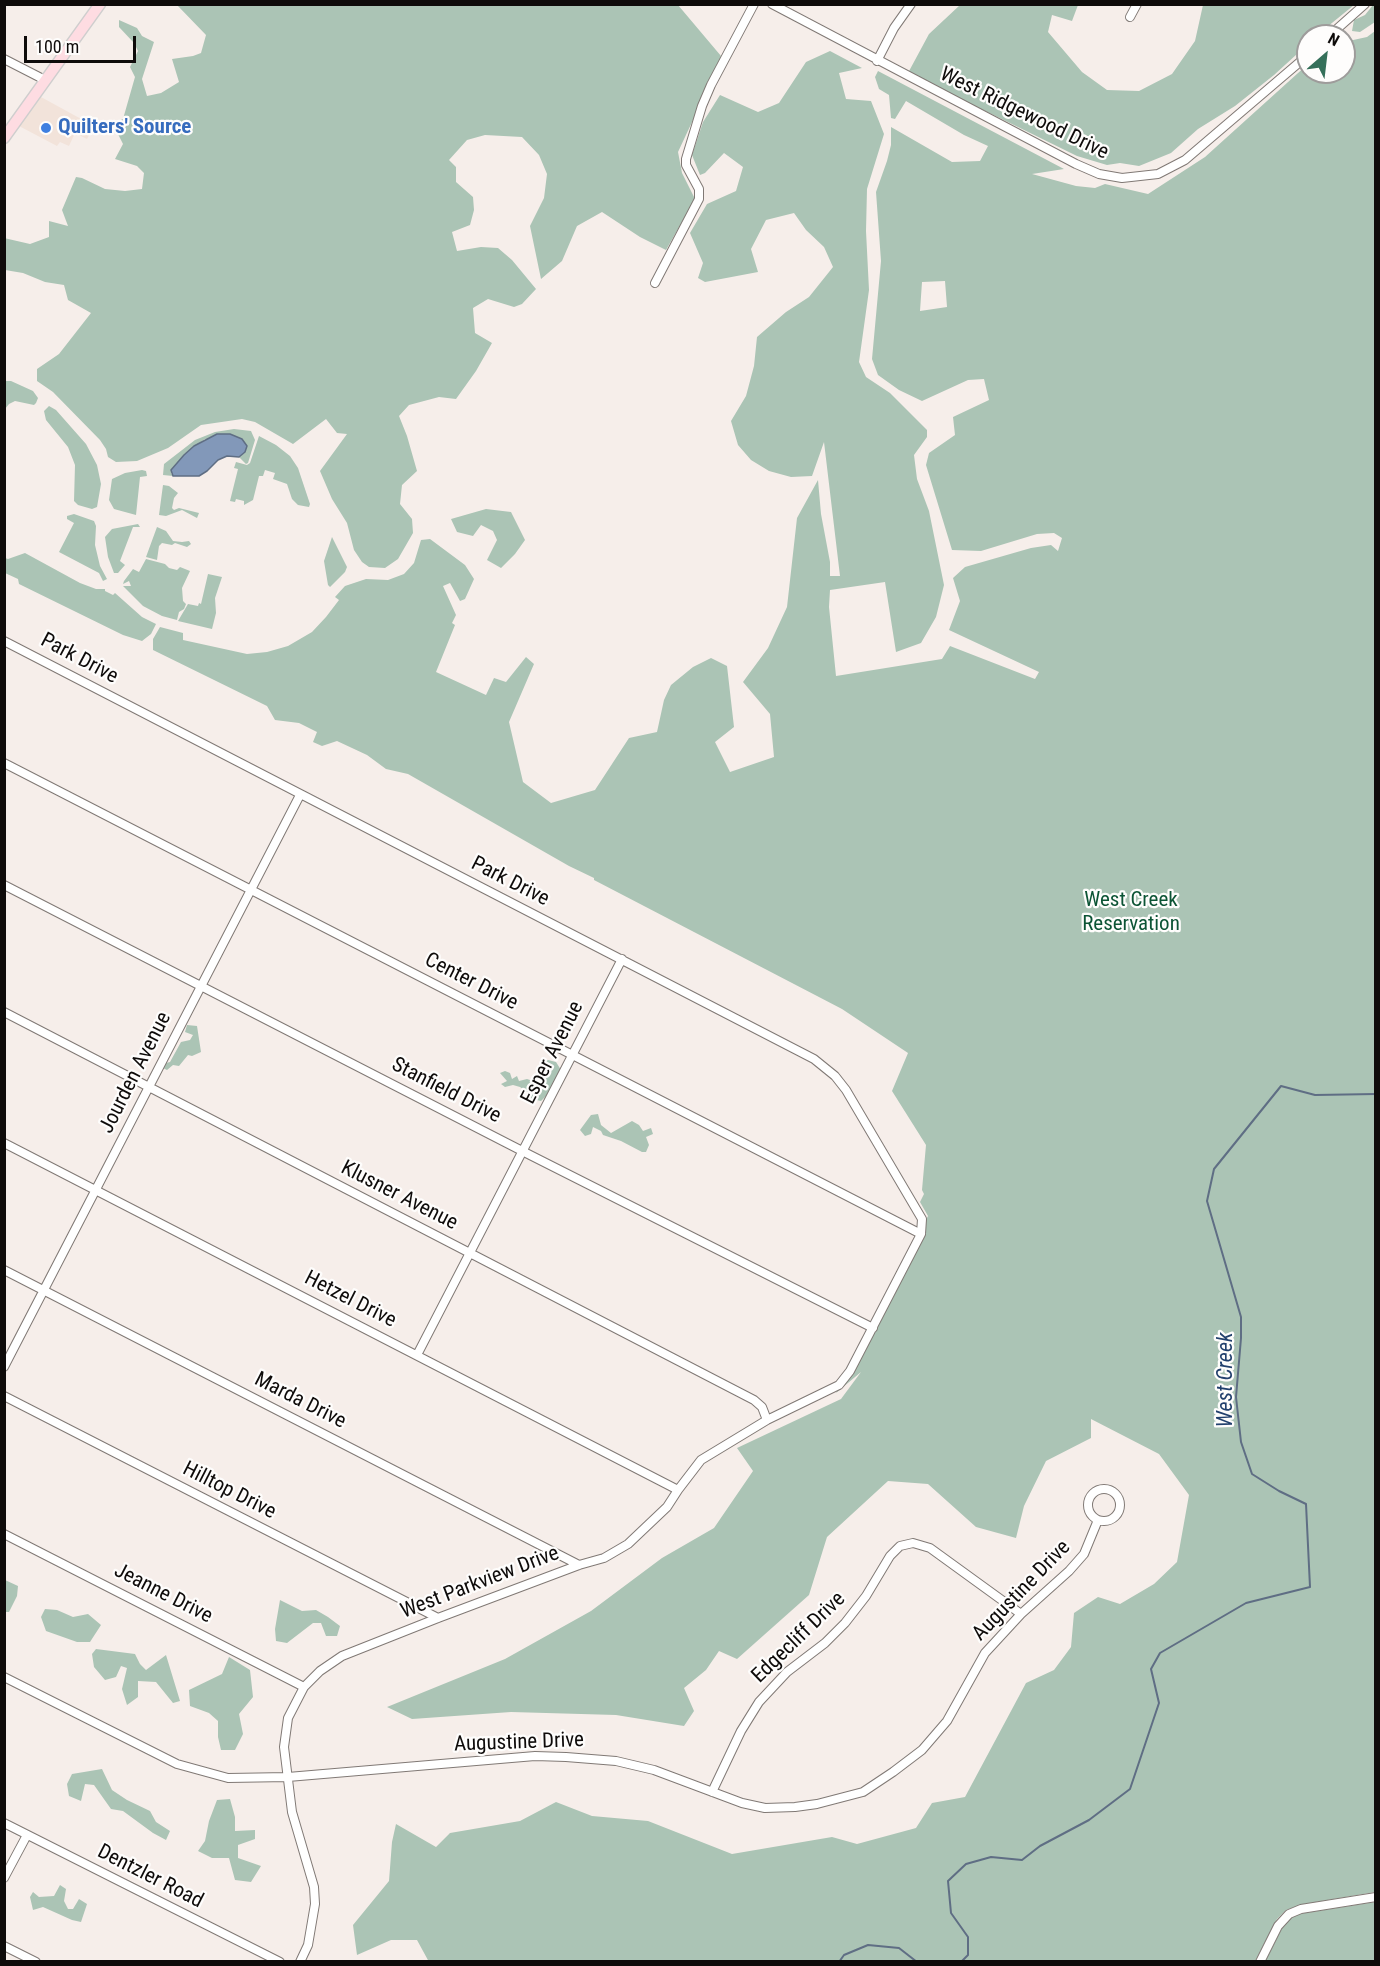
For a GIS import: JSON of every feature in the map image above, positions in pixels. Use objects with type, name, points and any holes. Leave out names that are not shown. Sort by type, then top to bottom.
[{"type":"main road","points":[[4,138],[100,4]]},
{"type":"street","points":[[655,283],[699,199],[699,189],[686,165],[686,159],[702,106],[754,4]]},
{"type":"street","name":"West Ridgewood Drive","points":[[772,4],[1076,164],[1099,174],[1122,178],[1158,174],[1185,160],[1296,65]]},
{"type":"street","points":[[877,61],[894,28],[911,4]]},
{"type":"street","points":[[1130,17],[1137,4]]},
{"type":"street","points":[[1342,24],[1365,4]]},
{"type":"street","points":[[4,59],[45,80]]},
{"type":"street","name":"Park Drive","points":[[4,641],[814,1059],[835,1076],[846,1090],[922,1220],[921,1234]]},
{"type":"street","name":"Center Drive","points":[[4,763],[921,1234]]},
{"type":"street","name":"Jourden Avenue","points":[[4,1367],[300,795]]},
{"type":"street","name":"Stanfield Drive","points":[[4,885],[873,1328]]},
{"type":"street","name":"Esper Avenue","points":[[417,1355],[622,959]]},
{"type":"street","name":"Klusner Avenue","points":[[4,1012],[754,1400],[762,1407],[767,1420]]},
{"type":"street","name":"Hetzel Drive","points":[[4,1143],[678,1490]]},
{"type":"street","name":"West Parkview Drive","points":[[300,1962],[308,1945],[315,1904],[314,1887],[292,1812],[284,1747],[288,1718],[304,1687],[320,1671],[342,1656],[438,1617],[603,1558],[628,1544],[668,1507],[701,1460],[767,1420],[839,1385],[850,1371],[921,1234]]},
{"type":"street","name":"Marda Drive","points":[[4,1270],[579,1565]]},
{"type":"street","name":"Hilltop Drive","points":[[4,1396],[438,1617]]},
{"type":"street","name":"Augustine Drive","points":[[4,1677],[177,1764],[228,1778],[288,1777],[535,1756],[566,1757],[616,1761],[654,1770],[742,1803],[775,1808],[817,1804],[862,1792],[921,1750],[947,1721],[985,1653],[1021,1614],[1069,1571],[1084,1554],[1098,1520]]},
{"type":"street","name":"Jeanne Drive","points":[[4,1534],[304,1687]]},
{"type":"street","name":"Edgecliff Drive","points":[[712,1792],[741,1731],[759,1702],[787,1672],[845,1623],[860,1605],[890,1556],[900,1546],[913,1543],[930,1548],[1021,1614]]},
{"type":"street","name":"Dentzler Road","points":[[4,1823],[280,1962]]},
{"type":"street","points":[[4,1878],[27,1835]]},
{"type":"street","points":[[1260,1962],[1278,1926],[1288,1914],[1300,1909],[1376,1897]]},
{"type":"street","points":[[4,1946],[36,1962]]},
{"type":"shaded area","points":[[41,97],[94,126],[87,139],[75,133],[69,146],[60,142],[57,146],[19,126]]},
{"type":"green space","points":[[177,5],[678,5],[721,56],[678,152],[682,173],[695,199],[666,250],[640,237],[602,212],[577,226],[562,261],[541,279],[530,226],[544,198],[547,174],[539,155],[522,137],[485,135],[467,140],[449,160],[456,167],[456,182],[473,197],[474,210],[470,225],[452,232],[457,251],[481,247],[498,248],[512,260],[536,289],[522,304],[514,307],[488,299],[473,308],[475,333],[492,343],[476,371],[456,399],[439,397],[409,405],[399,416],[417,471],[402,485],[400,504],[412,519],[413,533],[398,559],[385,568],[369,567],[362,562],[354,550],[347,523],[332,499],[320,471],[347,434],[337,433],[326,419],[293,444],[255,422],[242,419],[201,425],[168,448],[137,461],[116,462],[108,457],[100,440],[53,392],[37,381],[37,369],[59,354],[91,313],[68,300],[64,285],[5,270],[4,238],[30,244],[49,237],[49,221],[68,226],[62,210],[76,177],[105,189],[125,191],[142,189],[144,173],[137,166],[115,159],[123,144],[113,124],[123,119],[135,77],[130,67],[138,51],[134,43],[119,27],[119,20],[137,28],[142,36],[154,42],[142,79],[147,96],[161,93],[179,82],[172,59],[201,53],[206,35]]},
{"type":"green space","points":[[960,5],[1078,5],[1072,21],[1052,15],[1048,32],[1082,72],[1107,90],[1139,91],[1172,74],[1195,41],[1203,5],[1354,5],[1331,24],[1296,24],[1296,55],[1274,75],[1235,106],[1198,129],[1171,153],[1139,166],[1120,163],[1107,165],[1077,156],[908,73],[929,34]]},
{"type":"green space","points":[[1375,5],[1375,22],[1360,32],[1356,32],[1354,20],[1365,15]]},
{"type":"green space","name":"West Creek Reservation","points":[[1375,31],[1375,1892],[1304,1904],[1286,1910],[1277,1919],[1255,1961],[429,1962],[417,1940],[391,1940],[357,1955],[353,1925],[389,1881],[396,1824],[436,1847],[450,1833],[520,1821],[556,1802],[592,1816],[648,1821],[732,1854],[832,1837],[857,1844],[916,1828],[932,1803],[965,1797],[1026,1683],[1054,1670],[1071,1647],[1074,1613],[1098,1597],[1120,1604],[1154,1584],[1177,1562],[1189,1495],[1159,1454],[1091,1419],[1091,1438],[1046,1461],[1024,1506],[1016,1538],[976,1527],[928,1484],[888,1481],[827,1537],[809,1595],[737,1659],[719,1651],[706,1670],[684,1688],[694,1711],[684,1726],[616,1715],[511,1712],[412,1719],[387,1707],[505,1659],[591,1611],[662,1558],[714,1528],[753,1471],[737,1448],[841,1399],[861,1372],[836,1393],[928,1216],[920,1202],[924,1194],[922,1190],[926,1145],[892,1091],[908,1053],[842,1009],[594,880],[408,774],[386,769],[367,755],[337,741],[322,746],[313,742],[317,732],[299,723],[275,720],[267,706],[153,650],[153,639],[160,627],[183,633],[183,640],[247,654],[267,652],[288,646],[312,632],[339,600],[335,597],[345,586],[366,579],[388,580],[404,574],[414,563],[421,540],[430,539],[465,565],[474,579],[465,599],[460,601],[450,583],[443,586],[456,615],[452,623],[455,625],[436,672],[486,695],[494,678],[506,682],[526,657],[534,664],[509,722],[523,782],[551,803],[595,790],[629,738],[657,732],[664,700],[671,685],[693,667],[711,658],[727,666],[734,727],[715,742],[730,772],[774,757],[770,714],[743,682],[768,648],[787,607],[797,518],[818,480],[830,576],[840,576],[824,442],[812,476],[791,477],[769,471],[751,460],[738,445],[731,421],[746,396],[754,366],[757,337],[786,312],[809,297],[833,267],[824,247],[806,230],[794,213],[766,220],[751,249],[758,272],[705,282],[698,278],[703,263],[690,233],[707,204],[736,191],[743,167],[724,153],[705,173],[700,175],[692,155],[703,122],[720,95],[758,112],[779,103],[806,62],[830,51],[862,68],[839,73],[846,99],[871,101],[884,134],[867,189],[866,231],[869,290],[859,362],[866,377],[890,393],[927,430],[927,437],[914,455],[917,479],[929,511],[944,585],[936,617],[921,643],[896,652],[885,582],[830,590],[829,607],[836,676],[942,659],[950,646],[1035,679],[1039,672],[949,630],[960,601],[953,578],[965,567],[1031,548],[1051,545],[1058,551],[1062,538],[1054,533],[1037,534],[981,551],[952,550],[926,465],[929,453],[955,435],[953,417],[989,400],[984,379],[968,380],[922,401],[899,390],[878,375],[872,359],[881,261],[876,192],[891,145],[891,127],[952,162],[980,161],[988,146],[964,135],[906,101],[895,119],[891,118],[889,95],[879,89],[875,77],[878,71],[1064,169],[1032,174],[1076,186],[1095,188],[1105,184],[1148,194],[1205,157],[1296,75],[1296,84],[1356,84],[1356,39],[1367,37]],"holes":[[[945,281],[947,307],[920,311],[922,282]]]},
{"type":"green space","points":[[5,381],[11,381],[33,391],[38,398],[36,403],[34,405],[15,401],[5,409]]},
{"type":"green space","points":[[49,406],[56,410],[86,444],[97,465],[101,484],[97,507],[92,509],[78,505],[74,501],[75,465],[68,447],[46,420],[44,411]]},
{"type":"green space","points":[[234,429],[251,431],[255,440],[248,463],[246,464],[239,457],[245,452],[205,439],[184,455],[171,473],[173,476],[163,475],[164,464],[195,440],[215,432]]},
{"type":"green space","points":[[259,436],[290,456],[298,468],[309,507],[298,505],[292,499],[287,484],[273,479],[275,473],[265,470],[263,476],[259,476],[253,500],[244,505],[244,501],[236,499],[235,502],[230,501],[238,469],[234,468],[236,462],[247,465],[250,463]]},
{"type":"green space","points":[[146,471],[147,476],[140,477],[136,515],[114,509],[109,500],[112,479],[125,473]]},
{"type":"green space","points":[[163,485],[169,486],[178,493],[174,498],[172,508],[174,510],[179,508],[199,513],[197,518],[182,510],[166,516],[159,515]]},
{"type":"green space","points":[[486,509],[511,512],[525,540],[501,568],[487,560],[497,540],[493,531],[481,525],[473,536],[457,532],[451,519]]},
{"type":"green space","points":[[74,514],[94,521],[95,545],[100,566],[107,579],[103,581],[99,573],[59,552],[74,523],[67,519],[67,516]]},
{"type":"green space","points":[[138,524],[140,527],[133,527],[120,561],[125,565],[118,573],[114,573],[108,557],[105,537],[112,529]]},
{"type":"green space","points":[[157,527],[166,531],[173,541],[189,541],[191,544],[187,547],[175,543],[172,545],[162,543],[159,546],[157,560],[146,557]]},
{"type":"green space","points":[[332,537],[347,567],[330,587],[324,561]]},
{"type":"green space","points":[[25,553],[80,583],[96,589],[105,589],[113,595],[115,593],[142,617],[156,624],[151,634],[142,641],[123,635],[19,584],[18,579],[5,573],[5,558]]},
{"type":"green space","points":[[146,559],[165,564],[169,568],[177,570],[180,567],[190,571],[182,588],[183,601],[186,604],[179,612],[177,620],[162,616],[143,606],[123,586],[131,586],[129,581],[123,584],[124,581],[133,569],[139,572]]},
{"type":"green space","points":[[208,574],[222,577],[215,598],[216,613],[212,629],[178,621],[188,604],[198,606],[199,603],[201,604]]},
{"type":"green space","points":[[187,1025],[197,1026],[201,1052],[192,1056],[188,1055],[179,1066],[173,1065],[167,1070],[161,1067],[162,1064],[170,1062],[181,1042],[190,1040],[193,1035],[185,1032]]},
{"type":"green space","points":[[548,1060],[556,1062],[561,1070],[541,1101],[527,1098],[527,1092],[520,1087],[513,1085],[505,1087],[501,1084],[507,1081],[500,1073],[505,1071],[510,1073],[512,1079],[517,1076],[519,1081],[527,1079],[533,1081],[539,1067]]},
{"type":"green space","points":[[598,1114],[601,1125],[611,1133],[632,1121],[643,1131],[651,1128],[653,1134],[646,1137],[649,1145],[646,1152],[603,1135],[601,1131],[593,1127],[591,1134],[585,1136],[580,1130],[591,1115]]},
{"type":"green space","points":[[5,1580],[18,1586],[17,1596],[9,1612],[5,1612]]},
{"type":"green space","points":[[280,1600],[302,1611],[316,1610],[328,1617],[340,1626],[337,1636],[326,1636],[321,1623],[313,1623],[287,1643],[276,1641],[275,1629]]},
{"type":"green space","points":[[45,1609],[57,1610],[73,1617],[88,1614],[101,1625],[90,1642],[77,1642],[46,1631],[41,1617]]},
{"type":"green space","points":[[96,1649],[135,1654],[146,1670],[166,1655],[180,1701],[173,1703],[156,1682],[138,1681],[138,1697],[127,1705],[122,1689],[127,1668],[121,1666],[116,1677],[105,1680],[94,1667],[92,1654]]},
{"type":"green space","points":[[229,1657],[250,1670],[253,1697],[239,1714],[243,1734],[235,1750],[221,1750],[218,1721],[209,1713],[190,1706],[189,1690],[222,1674]]},
{"type":"green space","points":[[102,1769],[112,1790],[150,1811],[156,1822],[170,1831],[166,1840],[123,1811],[111,1809],[94,1785],[85,1784],[81,1801],[69,1796],[67,1784],[72,1774]]},
{"type":"green space","points":[[230,1799],[235,1817],[235,1831],[255,1830],[255,1839],[238,1845],[238,1858],[261,1866],[251,1882],[235,1880],[229,1858],[212,1858],[198,1851],[205,1841],[217,1800]]},
{"type":"green space","points":[[60,1885],[66,1889],[64,1901],[68,1909],[73,1909],[79,1899],[87,1904],[81,1922],[43,1907],[33,1910],[30,1897],[33,1892],[39,1897],[54,1896]]},
{"type":"green space","points":[[1375,1902],[1375,1961],[1265,1962],[1283,1926],[1291,1918],[1299,1914]]},
{"type":"water","points":[[217,434],[230,434],[242,439],[247,446],[245,452],[239,457],[227,456],[218,460],[199,476],[173,476],[171,470],[184,455],[194,446]]},
{"type":"waterway","name":"West Creek","points":[[961,1962],[968,1955],[968,1937],[951,1913],[948,1881],[966,1864],[991,1857],[1022,1860],[1040,1846],[1089,1820],[1130,1789],[1159,1703],[1151,1669],[1160,1653],[1246,1603],[1310,1587],[1306,1504],[1252,1474],[1241,1442],[1236,1397],[1241,1317],[1207,1201],[1214,1169],[1281,1086],[1315,1095],[1376,1094]]},
{"type":"waterway","name":"West Creek","points":[[839,1962],[844,1955],[868,1945],[899,1948],[917,1962]]},
{"type":"place","name":"Quilters' Source","points":[[46,128]]}]
